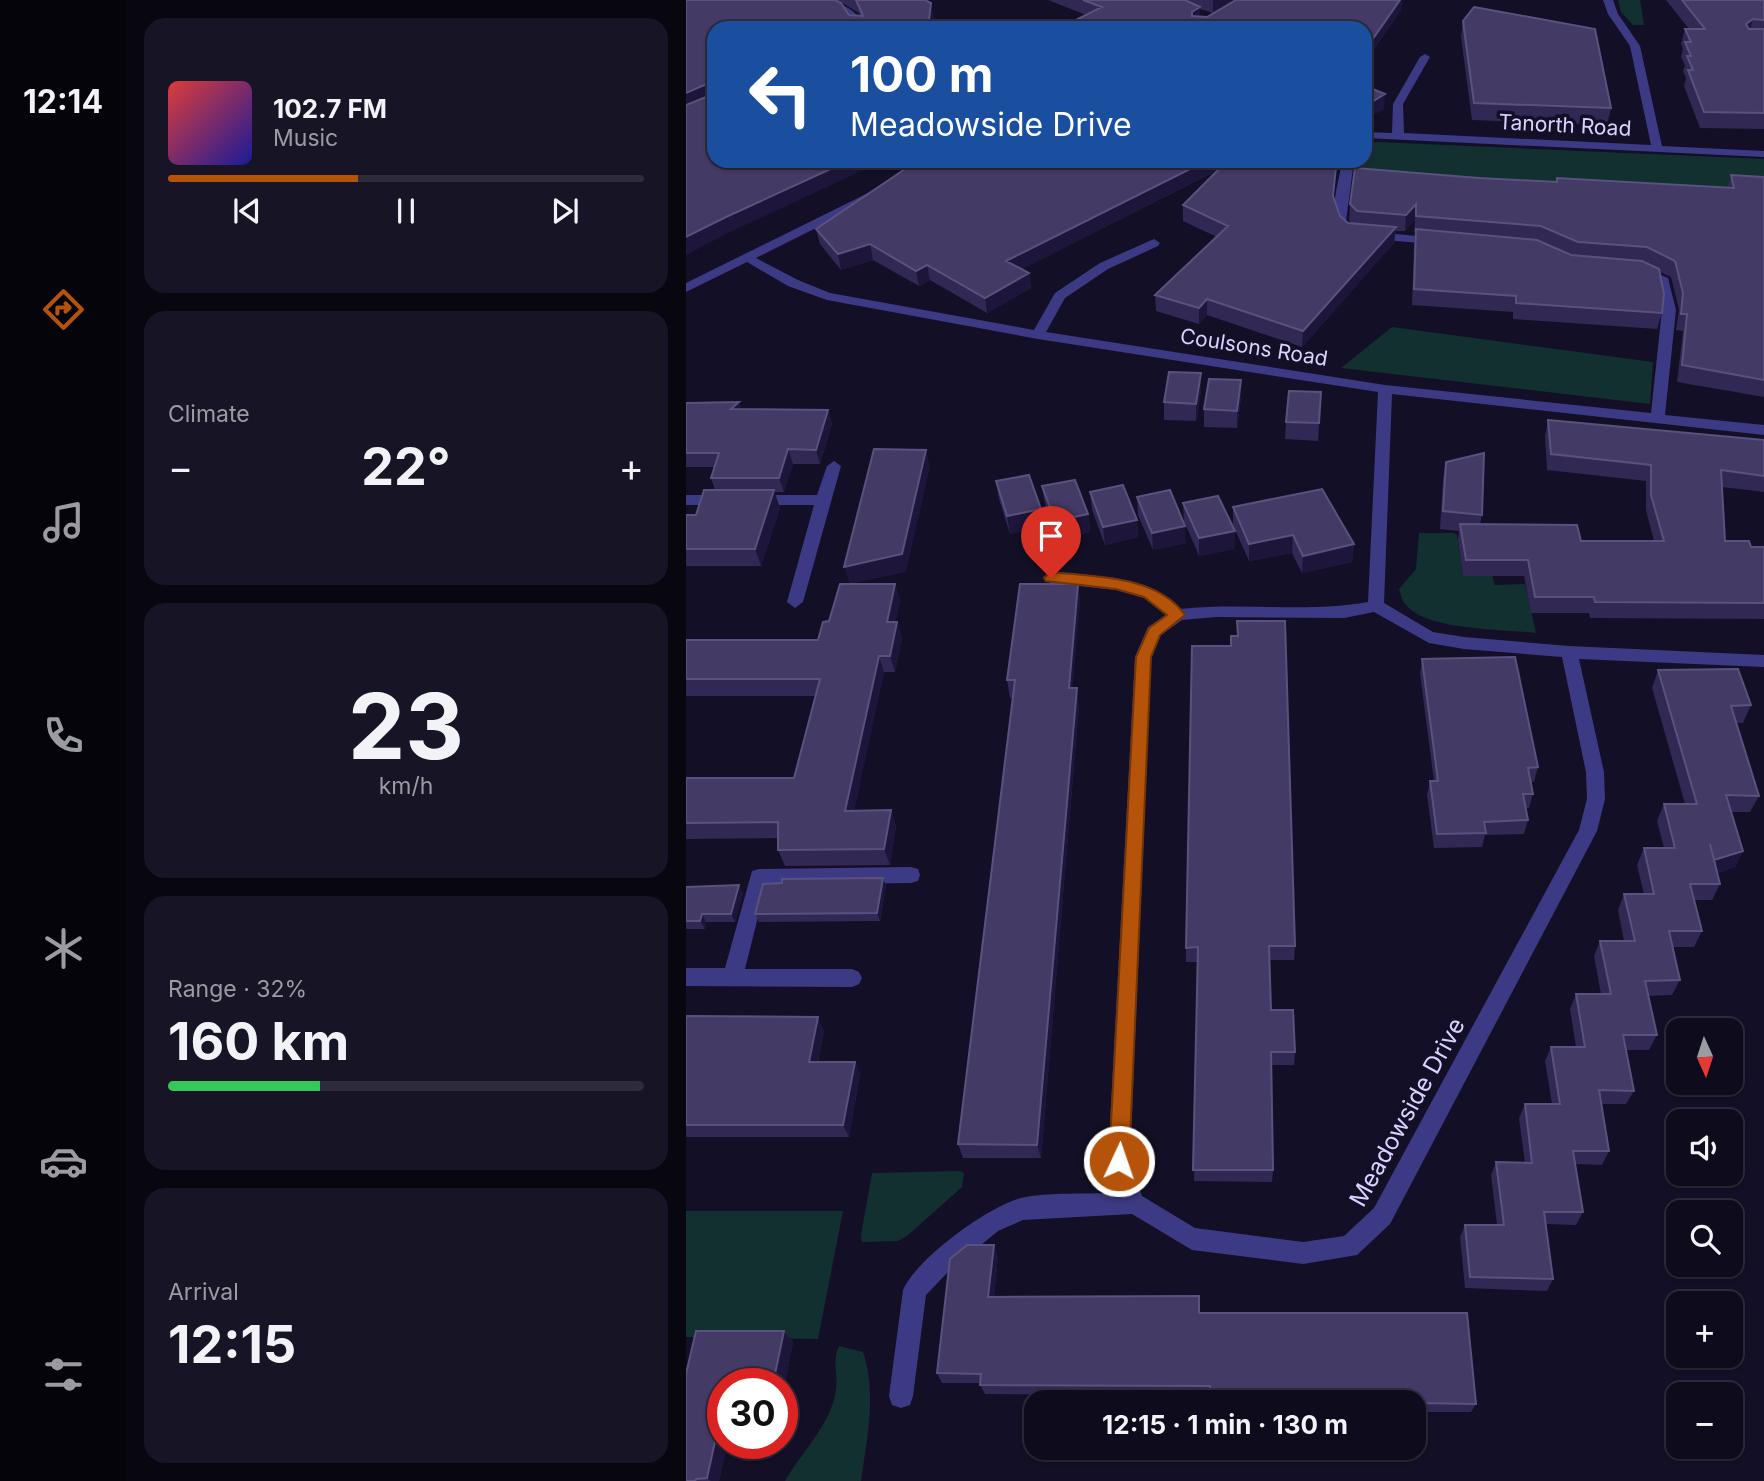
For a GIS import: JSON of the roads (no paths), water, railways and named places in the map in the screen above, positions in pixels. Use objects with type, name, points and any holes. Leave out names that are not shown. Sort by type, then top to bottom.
[{"type":"street","points":[[820,0],[851,14],[857,21]]},
{"type":"street","points":[[1608,0],[1613,14],[1635,46],[1657,149]]},
{"type":"street","points":[[1398,137],[1398,104],[1425,57]]},
{"type":"street","name":"Tanorth Road","points":[[1372,135],[1764,154]]},
{"type":"street","points":[[1347,168],[1340,221],[1343,228],[1351,233],[1449,243]]},
{"type":"street","points":[[686,288],[880,191]]},
{"type":"street","points":[[1038,335],[1060,296],[1104,266],[1154,243]]},
{"type":"street","name":"Coulsons Road","points":[[748,258],[793,283],[827,296],[1038,335],[1385,388],[1764,430]]},
{"type":"street","points":[[1631,269],[1643,270],[1663,281],[1669,310],[1657,419]]},
{"type":"street","points":[[1376,606],[1385,388]]},
{"type":"street","points":[[795,601],[834,466]]},
{"type":"street","points":[[686,500],[823,500]]},
{"type":"street","points":[[1051,578],[1116,584],[1150,594],[1178,615]]},
{"type":"street","points":[[901,1396],[915,1290],[941,1263],[990,1223],[1022,1209],[1134,1203],[1119,1161],[1143,657],[1154,631],[1178,615],[1216,611],[1344,612],[1376,606],[1429,637],[1569,652],[1764,661]]},
{"type":"street","name":"Meadowside Drive","points":[[1134,1203],[1192,1239],[1303,1253],[1349,1247],[1382,1216],[1588,831],[1596,799],[1595,772],[1569,652]]},
{"type":"street","points":[[733,977],[759,877],[911,875]]},
{"type":"street","points":[[686,977],[852,978]]}]
